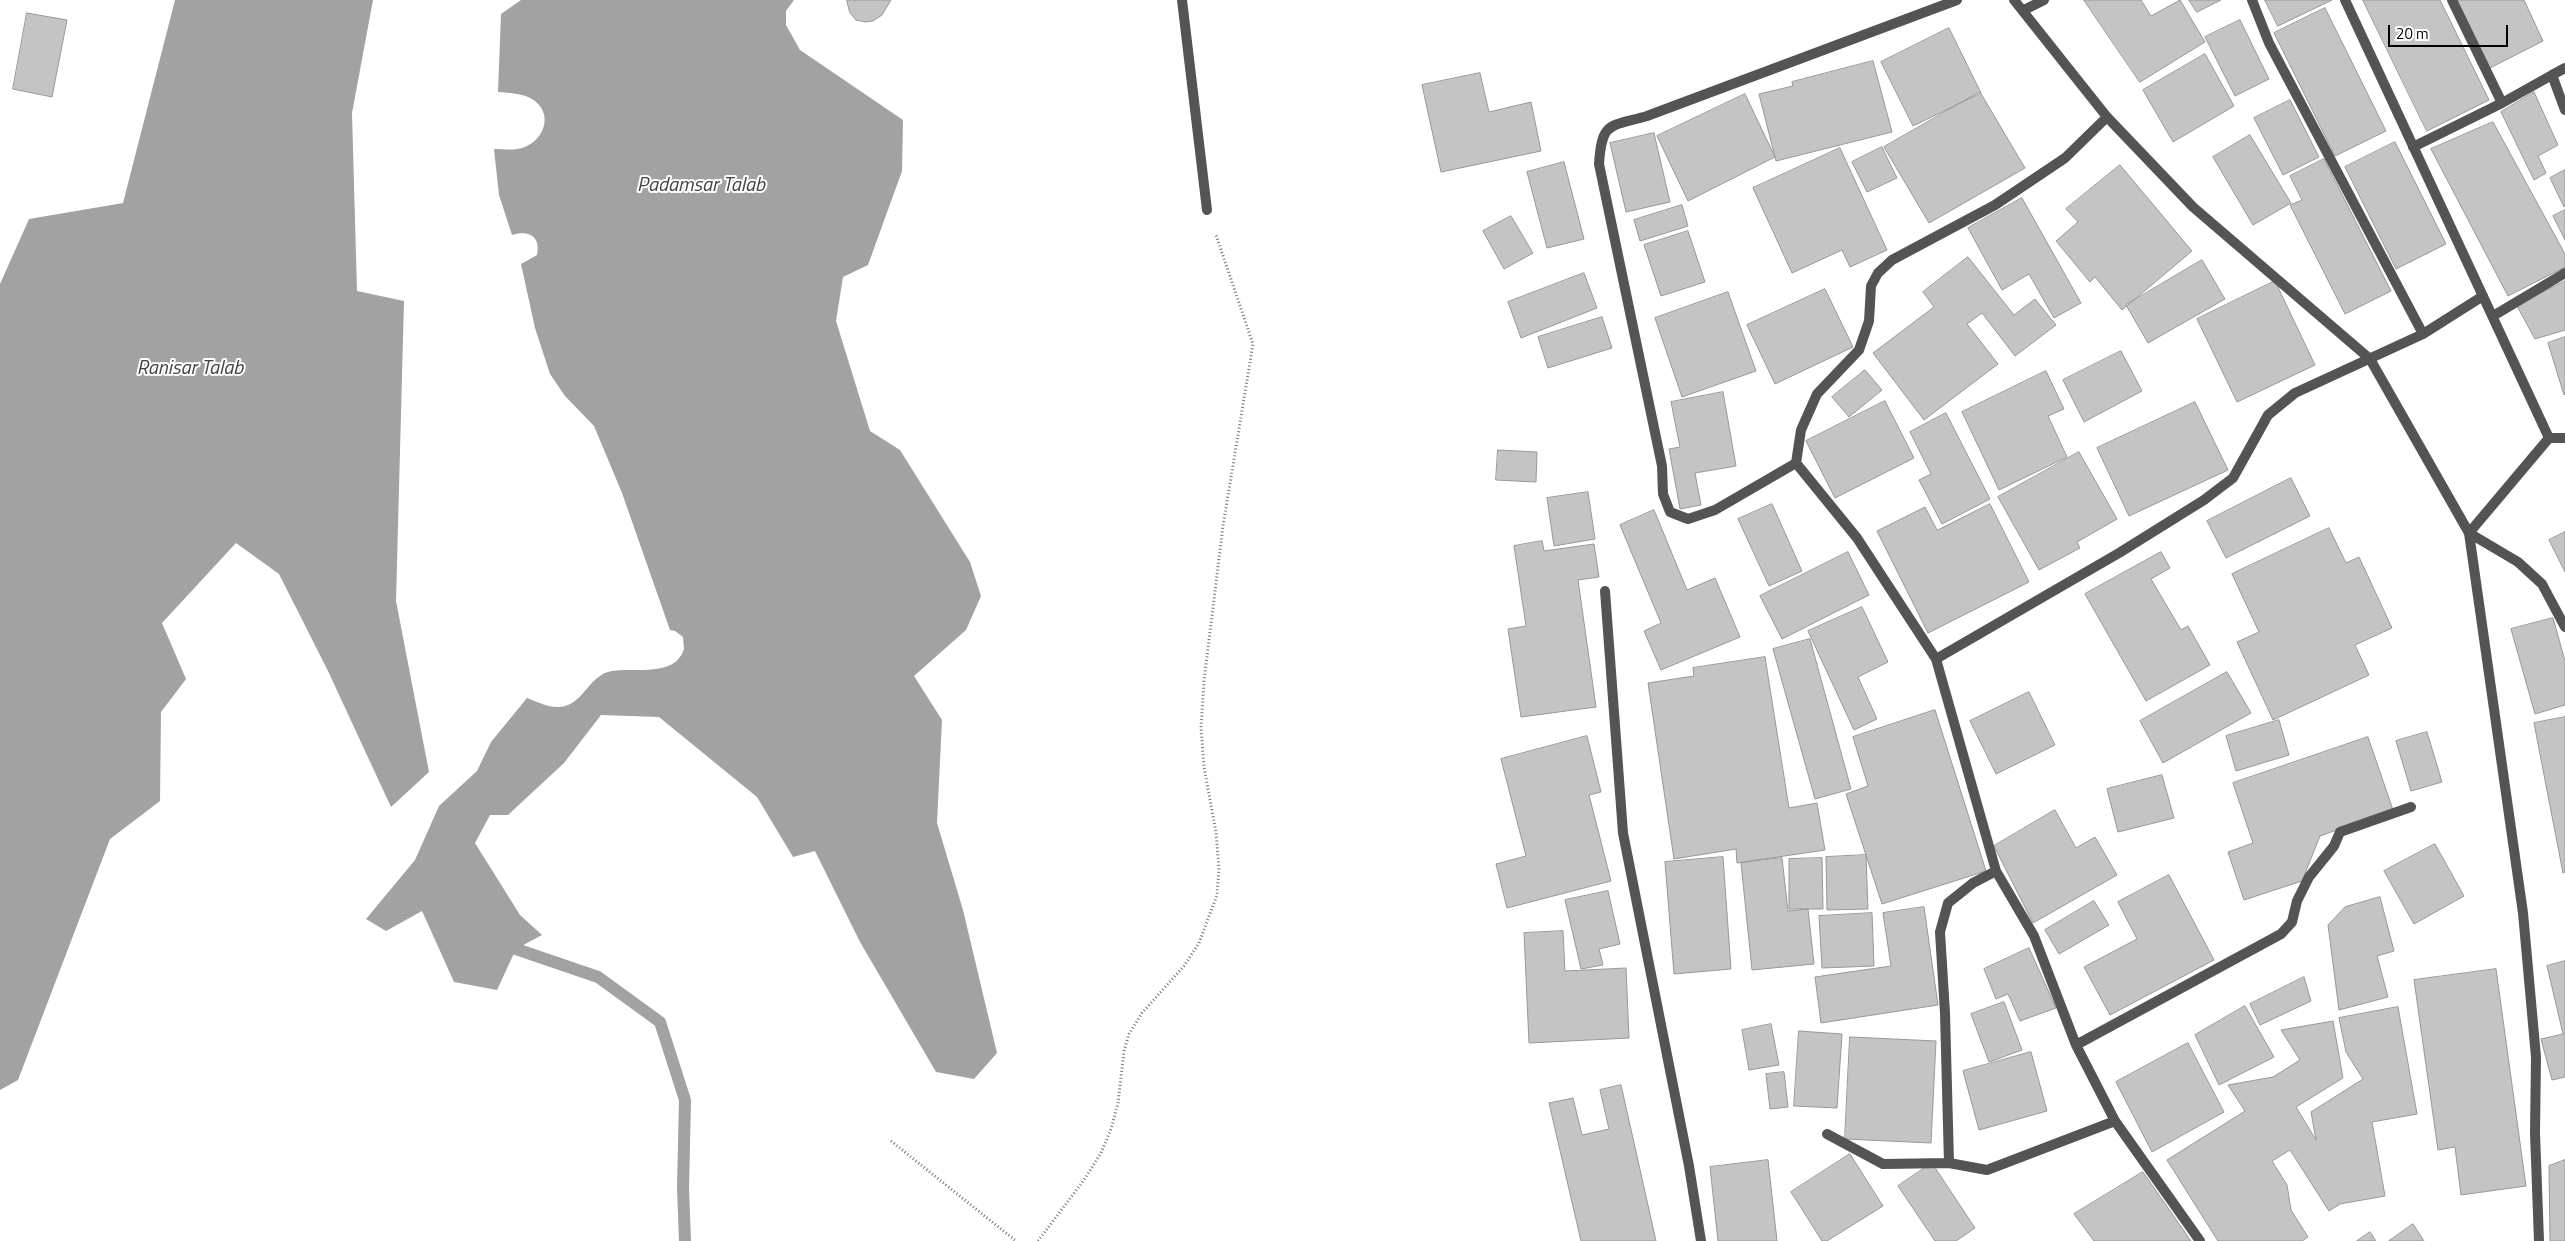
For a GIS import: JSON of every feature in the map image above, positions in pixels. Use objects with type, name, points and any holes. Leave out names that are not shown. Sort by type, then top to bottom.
[{"type":"street","points":[[1182,0],[1207,210]]},
{"type":"street","points":[[1796,463],[1715,510],[1688,519],[1670,512],[1663,494],[1662,466],[1599,164],[1601,138],[1610,127],[1647,116],[1957,0]]},
{"type":"street","points":[[2014,0],[2024,10],[2107,117],[2193,207],[2370,359],[2469,533],[2524,913],[2536,1056],[2535,1133],[2539,1241]]},
{"type":"street","points":[[2024,10],[2044,0]]},
{"type":"street","points":[[2252,0],[2270,43],[2423,334]]},
{"type":"street","points":[[2345,0],[2549,438]]},
{"type":"street","points":[[2452,0],[2502,103]]},
{"type":"street","points":[[2413,147],[2502,103],[2565,68]]},
{"type":"street","points":[[2552,75],[2565,110]]},
{"type":"street","points":[[2107,117],[2065,158],[1995,205],[1892,260],[1878,273],[1871,286],[1869,321],[1858,350],[1817,394],[1801,430],[1796,463],[1857,538],[1936,659],[1996,871],[2034,936],[2076,1044],[2115,1121],[2200,1241]]},
{"type":"street","points":[[2493,316],[2565,272]]},
{"type":"street","points":[[1936,659],[2119,553],[2204,500],[2233,478],[2268,415],[2295,393],[2423,334],[2483,296]]},
{"type":"street","points":[[2469,533],[2549,438],[2565,438]]},
{"type":"street","points":[[2469,533],[2518,562],[2542,584],[2565,627]]},
{"type":"street","points":[[1605,591],[1623,833],[1689,1166],[1701,1241]]},
{"type":"street","points":[[2076,1044],[2281,934],[2292,922],[2297,901],[2309,876],[2334,846],[2340,832],[2411,807]]},
{"type":"street","points":[[1949,1163],[1945,1013],[1940,932],[1948,903],[1973,883],[1996,871]]},
{"type":"street","points":[[1827,1134],[1883,1164],[1949,1163],[1987,1170],[2115,1121]]},
{"type":"path","points":[[1038,1241],[1084,1180],[1101,1153],[1111,1130],[1118,1103],[1124,1051],[1129,1034],[1142,1013],[1184,966],[1199,944],[1217,896],[1219,868],[1216,832],[1204,767],[1201,728],[1204,681],[1223,526],[1254,344],[1207,210]]},
{"type":"path","points":[[891,1141],[1016,1241]]},
{"type":"water","name":"Ranisar Talab","points":[[175,0],[373,0],[352,113],[357,291],[404,301],[396,601],[429,772],[391,807],[328,671],[279,574],[236,543],[162,623],[186,679],[161,712],[160,801],[110,839],[18,1080],[0,1090],[0,284],[29,219],[123,203]]},
{"type":"water","name":"Padamsar Talab","points":[[521,0],[794,0],[786,11],[786,25],[800,50],[903,120],[902,171],[868,265],[843,277],[836,321],[870,431],[900,450],[970,562],[981,596],[966,630],[914,676],[942,720],[937,823],[963,910],[997,1053],[974,1079],[936,1072],[860,942],[815,851],[793,857],[757,797],[659,717],[601,715],[564,763],[508,815],[490,815],[475,843],[520,915],[542,935],[516,949],[497,990],[454,982],[422,911],[386,931],[366,919],[415,860],[439,806],[477,771],[491,742],[527,698],[552,707],[568,705],[581,696],[597,678],[604,674],[621,670],[663,668],[679,658],[684,649],[683,637],[670,630],[622,493],[594,426],[565,396],[550,374],[535,328],[521,264],[537,255],[537,243],[528,234],[512,235],[499,195],[494,149],[521,148],[532,143],[542,131],[545,118],[539,104],[532,99],[520,94],[498,92],[501,14]]},
{"type":"building","points":[[847,0],[891,0],[882,15],[873,21],[865,22],[856,20],[850,13]]},
{"type":"building","points":[[2084,0],[2141,0],[2151,16],[2180,0],[2205,42],[2140,82]]},
{"type":"building","points":[[2189,0],[2221,0],[2197,12]]},
{"type":"building","points":[[2265,0],[2332,0],[2278,26]]},
{"type":"building","points":[[2363,0],[2440,0],[2489,100],[2427,131]]},
{"type":"building","points":[[2455,0],[2524,0],[2543,41],[2490,68]]},
{"type":"building","points":[[2325,8],[2386,131],[2335,156],[2274,33]]},
{"type":"building","points":[[27,13],[67,20],[52,97],[13,89]]},
{"type":"building","points":[[2240,20],[2269,79],[2235,96],[2205,37]]},
{"type":"building","points":[[1949,28],[1981,93],[1913,126],[1881,62]]},
{"type":"building","points":[[2205,54],[2234,106],[2173,142],[2143,90]]},
{"type":"building","points":[[1873,61],[1892,132],[1776,161],[1759,94],[1793,86],[1792,82]]},
{"type":"building","points":[[1480,73],[1489,112],[1531,102],[1541,151],[1441,172],[1422,85]]},
{"type":"building","points":[[1980,92],[2025,168],[1929,223],[1884,147]]},
{"type":"building","points":[[2534,92],[2558,145],[2538,156],[2546,173],[2534,180],[2501,112]]},
{"type":"building","points":[[1745,94],[1775,157],[1688,201],[1657,136]]},
{"type":"building","points":[[2290,100],[2319,157],[2283,175],[2254,118]]},
{"type":"building","points":[[2493,122],[2565,254],[2565,267],[2508,296],[2431,149]]},
{"type":"building","points":[[1654,133],[1670,202],[1626,212],[1610,143]]},
{"type":"building","points":[[2250,135],[2291,203],[2253,225],[2213,157]]},
{"type":"building","points":[[2395,142],[2446,244],[2396,269],[2345,167]]},
{"type":"building","points":[[1882,147],[1897,178],[1867,192],[1852,162]]},
{"type":"building","points":[[1840,148],[1887,250],[1850,267],[1842,250],[1792,273],[1753,188]]},
{"type":"building","points":[[2324,159],[2391,291],[2345,314],[2290,205],[2302,200],[2290,176]]},
{"type":"building","points":[[1564,162],[1584,239],[1547,248],[1527,172]]},
{"type":"building","points":[[2120,165],[2192,251],[2122,310],[2095,277],[2090,282],[2056,241],[2078,222],[2066,209]]},
{"type":"building","points":[[2565,170],[2565,206],[2564,207],[2550,178]]},
{"type":"building","points":[[2022,198],[2081,303],[2054,318],[2029,274],[2002,290],[1968,228]]},
{"type":"building","points":[[1682,205],[1688,226],[1640,241],[1634,220]]},
{"type":"building","points":[[2565,210],[2565,240],[2553,216]]},
{"type":"building","points":[[1511,216],[1533,253],[1504,269],[1483,231]]},
{"type":"building","points":[[1688,231],[1705,282],[1661,296],[1644,245]]},
{"type":"building","points":[[1968,257],[2014,315],[2035,299],[2056,325],[2015,356],[1982,313],[1967,324],[1998,364],[1924,420],[1873,353],[1934,307],[1923,292]]},
{"type":"building","points":[[2202,260],[2225,299],[2148,343],[2126,305]]},
{"type":"building","points":[[1584,273],[1597,308],[1521,338],[1508,302]]},
{"type":"building","points":[[2275,281],[2315,365],[2237,402],[2197,319]]},
{"type":"building","points":[[2565,281],[2565,330],[2535,339],[2517,306]]},
{"type":"building","points":[[1825,289],[1853,347],[1775,384],[1747,325]]},
{"type":"building","points":[[1728,292],[1756,371],[1682,397],[1655,318]]},
{"type":"building","points":[[1602,317],[1612,348],[1548,368],[1538,337]]},
{"type":"building","points":[[2565,337],[2565,394],[2564,395],[2548,343]]},
{"type":"building","points":[[2121,351],[2142,391],[2084,422],[2063,380]]},
{"type":"building","points":[[1865,370],[1882,390],[1849,417],[1832,397]]},
{"type":"building","points":[[2046,371],[2064,409],[2048,416],[2067,457],[1999,490],[1962,412]]},
{"type":"building","points":[[1723,392],[1736,466],[1695,473],[1701,505],[1680,509],[1669,449],[1680,447],[1671,402]]},
{"type":"building","points":[[1885,401],[1914,458],[1835,498],[1806,441]]},
{"type":"building","points":[[2195,402],[2228,470],[2129,516],[2097,448]]},
{"type":"building","points":[[1946,413],[1990,499],[1942,524],[1919,480],[1931,474],[1910,432]]},
{"type":"building","points":[[1498,450],[1537,452],[1536,482],[1496,480]]},
{"type":"building","points":[[2079,452],[2117,519],[2077,542],[2080,548],[2039,570],[1998,497]]},
{"type":"building","points":[[2291,478],[2310,516],[2226,558],[2207,521]]},
{"type":"building","points":[[1588,492],[1595,539],[1554,546],[1547,498]]},
{"type":"building","points":[[1772,504],[1802,571],[1769,586],[1738,519]]},
{"type":"building","points":[[1990,504],[2029,582],[1928,633],[1877,531],[1925,507],[1937,530]]},
{"type":"building","points":[[1654,510],[1687,590],[1715,578],[1740,637],[1661,670],[1644,631],[1661,623],[1620,525]]},
{"type":"building","points":[[2329,528],[2346,563],[2359,557],[2392,628],[2355,645],[2369,675],[2273,720],[2237,642],[2259,632],[2232,574]]},
{"type":"building","points":[[2565,532],[2565,572],[2549,540]]},
{"type":"building","points":[[1542,541],[1544,551],[1594,544],[1599,577],[1578,580],[1596,707],[1521,717],[1508,629],[1526,626],[1514,546]]},
{"type":"building","points":[[1848,552],[1869,595],[1782,639],[1760,596]]},
{"type":"building","points":[[2161,552],[2170,568],[2151,579],[2181,630],[2188,626],[2210,665],[2146,701],[2085,594]]},
{"type":"building","points":[[1862,607],[1888,662],[1858,677],[1877,719],[1854,730],[1808,631]]},
{"type":"building","points":[[2553,618],[2565,661],[2565,705],[2535,714],[2511,629]]},
{"type":"building","points":[[1810,639],[1851,789],[1815,799],[1773,649]]},
{"type":"building","points":[[1765,657],[1789,808],[1817,803],[1825,850],[1737,863],[1736,849],[1674,859],[1648,683],[1694,676],[1693,668]]},
{"type":"building","points":[[2227,672],[2251,713],[2163,763],[2140,721]]},
{"type":"building","points":[[2029,692],[2055,745],[1996,774],[1970,721]]},
{"type":"building","points":[[1935,710],[1986,871],[1882,904],[1846,794],[1868,786],[1853,737]]},
{"type":"building","points":[[2565,717],[2565,872],[2563,873],[2534,723]]},
{"type":"building","points":[[2279,720],[2289,755],[2236,771],[2226,736]]},
{"type":"building","points":[[2427,732],[2442,782],[2411,791],[2396,741]]},
{"type":"building","points":[[1587,736],[1601,792],[1589,795],[1611,881],[1507,908],[1496,864],[1526,856],[1501,759]]},
{"type":"building","points":[[2368,737],[2393,810],[2320,836],[2302,881],[2244,900],[2228,852],[2253,843],[2233,783]]},
{"type":"building","points":[[2162,775],[2174,818],[2118,832],[2107,789]]},
{"type":"building","points":[[2055,810],[2076,848],[2095,837],[2117,875],[2033,923],[1994,846]]},
{"type":"building","points":[[2435,844],[2464,896],[2414,924],[2384,871]]},
{"type":"building","points":[[1866,855],[1868,909],[1827,910],[1826,857]]},
{"type":"building","points":[[1723,857],[1731,969],[1674,974],[1665,862]]},
{"type":"building","points":[[1782,858],[1788,911],[1808,909],[1814,964],[1752,970],[1741,863]]},
{"type":"building","points":[[1822,858],[1823,909],[1789,909],[1789,859]]},
{"type":"building","points":[[2169,875],[2214,960],[2110,1015],[2084,967],[2137,939],[2118,902]]},
{"type":"building","points":[[1608,891],[1620,944],[1599,949],[1603,965],[1581,969],[1565,900]]},
{"type":"building","points":[[2380,897],[2394,951],[2377,956],[2388,997],[2339,1010],[2328,925],[2345,907]]},
{"type":"building","points":[[2094,901],[2109,925],[2059,954],[2045,930]]},
{"type":"building","points":[[1924,907],[1938,1005],[1821,1023],[1815,977],[1891,966],[1883,913]]},
{"type":"building","points":[[1872,913],[1874,966],[1822,968],[1819,916]]},
{"type":"building","points":[[1563,931],[1565,971],[1626,968],[1629,1038],[1529,1043],[1524,933]]},
{"type":"building","points":[[2029,948],[2056,1008],[2020,1021],[2008,994],[1996,999],[1984,969]]},
{"type":"building","points":[[2565,961],[2565,1077],[2552,1080],[2541,1039],[2563,1034],[2547,966]]},
{"type":"building","points":[[2496,969],[2526,1186],[2461,1195],[2455,1147],[2438,1150],[2414,980]]},
{"type":"building","points":[[2304,977],[2311,1001],[2260,1025],[2250,1004]]},
{"type":"building","points":[[2004,1002],[2022,1050],[1989,1062],[1971,1014]]},
{"type":"building","points":[[2245,1006],[2274,1057],[2219,1085],[2195,1035]]},
{"type":"building","points":[[2398,1007],[2417,1114],[2372,1122],[2385,1196],[2340,1204],[2329,1211],[2290,1150],[2272,1161],[2287,1185],[2291,1210],[2308,1237],[2302,1241],[2218,1241],[2167,1160],[2245,1111],[2228,1085],[2273,1077],[2300,1060],[2281,1030],[2333,1021],[2343,1078],[2296,1107],[2316,1140],[2311,1112],[2363,1079],[2346,1052],[2339,1018]]},
{"type":"building","points":[[1771,1024],[1779,1065],[1749,1070],[1742,1030]]},
{"type":"building","points":[[1799,1031],[1842,1034],[1837,1108],[1794,1106]]},
{"type":"building","points":[[1850,1037],[1936,1041],[1931,1143],[1845,1139]]},
{"type":"building","points":[[2188,1043],[2224,1112],[2152,1152],[2116,1082]]},
{"type":"building","points":[[2031,1052],[2047,1111],[1979,1130],[1963,1071]]},
{"type":"building","points":[[1784,1072],[1788,1107],[1770,1109],[1766,1074]]},
{"type":"building","points":[[1621,1085],[1656,1241],[1581,1241],[1549,1103],[1573,1098],[1582,1135],[1609,1129],[1600,1090]]},
{"type":"building","points":[[1850,1154],[1883,1206],[1827,1241],[1822,1241],[1791,1192]]},
{"type":"building","points":[[1768,1160],[1777,1241],[1718,1241],[1710,1167]]},
{"type":"building","points":[[2565,1160],[2565,1241],[2550,1241],[2549,1166]]},
{"type":"building","points":[[1932,1163],[1975,1228],[1956,1241],[1935,1241],[1898,1186]]},
{"type":"building","points":[[2143,1172],[2191,1241],[2094,1241],[2074,1214]]},
{"type":"building","points":[[2413,1224],[2424,1241],[2389,1241]]},
{"type":"building","points":[[2370,1232],[2376,1241],[2357,1241]]},
{"type":"waterway","points":[[516,949],[598,977],[660,1022],[685,1100],[683,1188],[685,1241]]}]
